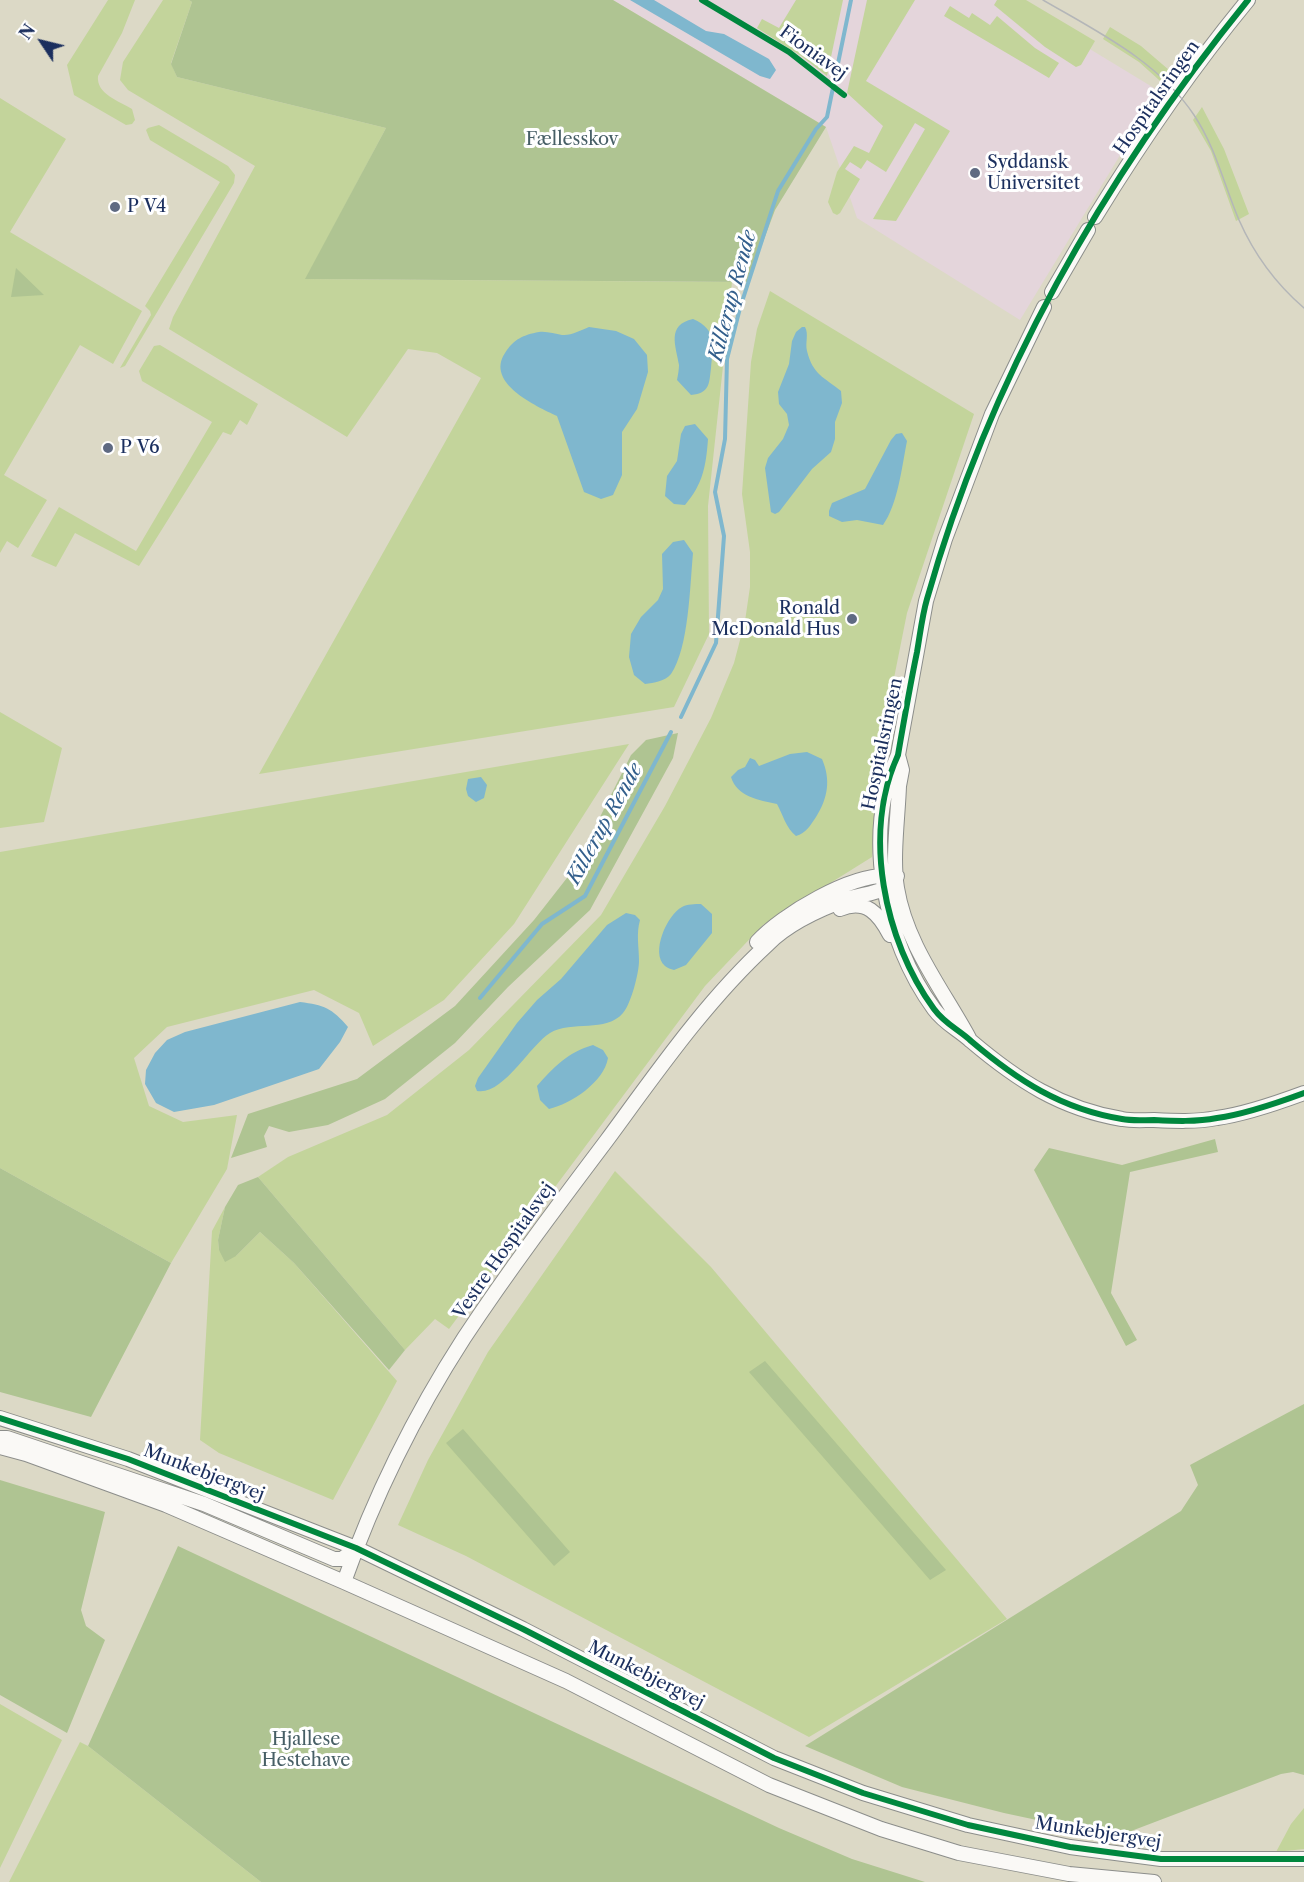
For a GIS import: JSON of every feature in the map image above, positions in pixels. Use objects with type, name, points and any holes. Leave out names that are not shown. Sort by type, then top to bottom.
[{"type":"street","name":"Hospitalsringen","points":[[1095,217],[1177,93],[1248,0]]},
{"type":"street","points":[[1052,292],[1088,230]]},
{"type":"street","name":"Hospitalsringen","points":[[1044,308],[992,414],[945,539],[926,601],[898,755],[888,775],[882,811],[890,917],[910,967],[935,1010],[952,1028],[1001,1066],[1048,1096],[1077,1108],[1123,1119],[1179,1121],[1217,1119],[1304,1093]]},
{"type":"street","name":"Hospitalsringen","points":[[888,880],[897,886],[902,909],[927,969],[950,1003],[970,1040]]},
{"type":"street","name":"Vestre Hospitalsvej","points":[[344,1582],[356,1548],[388,1477],[424,1407],[463,1340],[527,1247],[670,1055],[741,969],[770,941],[802,919],[888,880]]},
{"type":"street","points":[[741,969],[807,924],[846,906],[870,909],[880,917],[897,954],[910,967]]},
{"type":"street","name":"Munkebjergvej","points":[[0,1418],[128,1459],[356,1548],[534,1634],[774,1758],[863,1793],[968,1825],[1070,1846],[1161,1859],[1304,1860]]},
{"type":"street","points":[[0,1438],[7,1438],[204,1504],[334,1559],[342,1558],[356,1548]]},
{"type":"street","points":[[0,1447],[26,1454],[166,1505],[344,1582],[566,1681],[769,1785],[881,1829],[959,1853],[1058,1872],[1154,1882]]},
{"type":"shaded area","name":"Syddansk Universitet","points":[[613,0],[1009,0],[1159,91],[1020,320],[857,218],[826,127]]},
{"type":"green space","points":[[108,0],[135,0],[122,33],[98,76],[98,82],[104,92],[132,109],[135,120],[132,124],[126,125],[74,95],[67,65]]},
{"type":"green space","points":[[163,0],[192,2],[171,63],[177,77],[386,128],[306,279],[732,282],[708,506],[709,634],[674,707],[259,774],[481,378],[437,353],[408,349],[347,437],[169,329],[173,317],[255,166],[128,90],[120,80],[123,62]]},
{"type":"green space","name":"Fællesskov","points":[[189,0],[613,0],[826,127],[775,210],[748,282],[305,279],[386,128],[177,77],[171,64],[192,2]]},
{"type":"green space","points":[[796,0],[843,0],[827,76],[757,28],[762,19],[779,28]]},
{"type":"green space","points":[[867,0],[915,0],[866,81],[950,131],[896,221],[873,219],[925,129],[915,123],[886,172],[867,160],[861,169],[850,162],[845,169],[860,179],[840,213],[837,215],[833,213],[828,202],[837,172],[854,146],[869,153],[883,126],[847,93]]},
{"type":"green space","points":[[997,0],[1026,0],[1095,41],[1081,65],[1076,67],[1045,47],[994,5]]},
{"type":"green space","points":[[950,6],[969,18],[972,13],[990,25],[997,16],[1035,48],[1059,63],[1049,78],[944,16]]},
{"type":"green space","points":[[1110,27],[1141,46],[1176,76],[1168,88],[1139,62],[1103,39]]},
{"type":"green space","points":[[0,98],[66,139],[10,232],[142,311],[113,364],[80,345],[4,475],[47,500],[18,548],[7,541],[0,553]]},
{"type":"green space","points":[[1202,107],[1224,149],[1249,214],[1236,221],[1211,151],[1193,120]]},
{"type":"green space","points":[[159,125],[228,166],[235,175],[234,183],[125,366],[120,368],[151,315],[145,306],[220,182],[150,140],[146,130]]},
{"type":"green space","points":[[16,268],[44,295],[11,297]]},
{"type":"green space","points":[[770,291],[974,414],[907,613],[878,758],[872,857],[763,925],[705,986],[449,1329],[435,1319],[405,1350],[258,1177],[288,1157],[387,1115],[469,1050],[601,915],[665,806],[711,718],[734,663],[745,621],[750,587],[750,552],[742,494],[751,362],[757,329]]},
{"type":"green space","points":[[160,345],[258,404],[247,425],[240,420],[231,435],[223,432],[139,566],[75,533],[56,567],[31,556],[59,507],[136,551],[212,422],[142,381],[139,371],[154,346]]},
{"type":"green space","points":[[0,712],[62,748],[44,822],[0,828]]},
{"type":"green space","points":[[678,733],[673,758],[590,910],[508,987],[455,1043],[385,1099],[328,1125],[289,1132],[269,1126],[264,1136],[267,1147],[231,1158],[248,1114],[357,1079],[455,1006],[534,920],[574,869],[631,755],[646,740]]},
{"type":"green space","points":[[629,744],[514,924],[444,1000],[373,1046],[359,1013],[314,990],[167,1027],[134,1058],[149,1106],[183,1122],[237,1115],[227,1169],[171,1263],[0,1168],[0,852]]},
{"type":"green space","points":[[1215,1139],[1218,1152],[1130,1172],[1111,1293],[1137,1340],[1126,1346],[1034,1170],[1049,1148],[1122,1165]]},
{"type":"green space","points":[[0,1168],[171,1263],[91,1417],[0,1392]]},
{"type":"green space","points":[[615,1171],[711,1267],[1007,1619],[809,1737],[466,1556],[398,1525],[428,1460],[488,1352]]},
{"type":"green space","points":[[258,1177],[405,1350],[389,1370],[294,1263],[260,1232],[236,1256],[225,1262],[219,1250],[218,1240],[225,1207],[238,1185]]},
{"type":"green space","points":[[225,1207],[218,1240],[219,1250],[236,1256],[260,1232],[294,1263],[397,1381],[333,1500],[219,1453],[200,1440],[212,1231]]},
{"type":"green space","points":[[765,1361],[946,1570],[930,1580],[749,1372]]},
{"type":"green space","points":[[1304,1404],[1304,1775],[1293,1772],[1281,1774],[1126,1833],[1107,1835],[1004,1813],[902,1787],[805,1746],[1181,1511],[1198,1485],[1190,1465]]},
{"type":"green space","points":[[463,1429],[570,1552],[554,1566],[446,1443]]},
{"type":"green space","points":[[0,1480],[105,1512],[81,1610],[86,1626],[105,1640],[67,1733],[0,1695]]},
{"type":"green space","name":"Hjallese Hestehave","points":[[178,1546],[779,1828],[852,1859],[925,1882],[261,1882],[88,1746]]},
{"type":"green space","points":[[0,1704],[62,1740],[0,1868]]},
{"type":"green space","points":[[80,1742],[88,1746],[261,1882],[9,1882]]},
{"type":"green space","points":[[1304,1808],[1304,1849],[1276,1852],[1291,1824]]},
{"type":"water","points":[[630,0],[654,0],[706,31],[724,34],[769,59],[776,70],[770,79],[760,76]]},
{"type":"water","points":[[693,319],[707,328],[713,346],[710,379],[707,387],[702,392],[691,395],[677,380],[679,365],[675,337],[679,326]]},
{"type":"water","points":[[589,327],[616,331],[634,339],[647,355],[648,372],[637,409],[622,432],[622,475],[613,495],[601,499],[584,492],[557,416],[526,400],[516,392],[502,374],[501,364],[508,348],[524,336],[542,332],[569,335]]},
{"type":"water","points":[[802,327],[806,330],[807,351],[812,365],[820,375],[841,391],[842,403],[835,422],[835,439],[831,452],[812,469],[779,512],[775,514],[771,512],[765,468],[768,458],[783,439],[789,425],[787,414],[779,404],[778,392],[789,364],[792,341],[796,332]]},
{"type":"water","points":[[695,424],[708,439],[702,474],[696,490],[685,505],[674,504],[665,496],[667,476],[677,461],[681,434],[685,426]]},
{"type":"water","points":[[902,433],[907,441],[901,473],[896,496],[883,525],[857,520],[842,522],[829,516],[832,503],[865,489],[891,440],[896,434]]},
{"type":"water","points":[[684,540],[693,553],[688,615],[682,648],[669,676],[645,684],[634,675],[629,657],[631,634],[641,617],[658,600],[663,589],[662,554],[673,542]]},
{"type":"water","points":[[807,752],[822,759],[827,774],[827,789],[816,817],[805,831],[796,836],[787,825],[777,804],[743,793],[731,777],[745,767],[750,758],[755,760],[759,766],[790,754]]},
{"type":"water","points":[[481,777],[487,785],[484,798],[476,802],[468,796],[466,789],[468,779]]},
{"type":"water","points":[[701,904],[712,914],[712,933],[686,965],[674,970],[665,966],[659,952],[666,926],[676,911],[682,907]]},
{"type":"water","points":[[626,913],[635,915],[640,920],[639,961],[634,988],[623,1013],[608,1023],[568,1027],[550,1033],[497,1086],[477,1091],[475,1086],[478,1078],[517,1023],[537,1000],[561,979],[607,925]]},
{"type":"water","points":[[300,1002],[327,1008],[348,1027],[340,1042],[319,1069],[214,1105],[174,1112],[156,1103],[145,1084],[146,1070],[155,1053],[167,1040],[185,1032]]},
{"type":"water","points":[[593,1045],[603,1050],[608,1058],[600,1075],[576,1097],[549,1109],[540,1100],[537,1086],[562,1061]]},
{"type":"waterway","name":"Killerup Rende","points":[[681,717],[716,643],[724,536],[715,492],[725,439],[727,359],[740,308],[778,191],[816,129],[827,117],[851,0]]},
{"type":"waterway","name":"Killerup Rende","points":[[480,998],[542,924],[585,896],[671,732]]},
{"type":"tram line","points":[[1043,0],[1126,49],[1145,63],[1179,96],[1194,115],[1208,140],[1239,220],[1252,245],[1275,279],[1304,308]]},
{"type":"cycle path","name":"Fioniavej","points":[[702,0],[789,52],[844,95]]},
{"type":"cycle path","points":[[1248,0],[1195,68],[1146,137],[1100,209],[1057,283],[1018,359],[983,437],[953,517],[925,605],[898,755],[887,786],[881,818],[880,852],[891,919],[902,952],[934,1009],[947,1023],[988,1055],[1041,1091],[1079,1108],[1100,1114],[1130,1120],[1178,1121],[1239,1114],[1304,1093]]},
{"type":"cycle path","points":[[0,1418],[128,1459],[356,1548],[523,1629],[774,1758],[863,1793],[968,1825],[1070,1847],[1161,1859],[1304,1859]]},
{"type":"place","name":"Syddansk Universitet","points":[[975,173]]},
{"type":"place","name":"P V4","points":[[115,207]]},
{"type":"place","name":"P V6","points":[[108,448]]},
{"type":"place","name":"Ronald McDonald Hus","points":[[852,619]]}]
